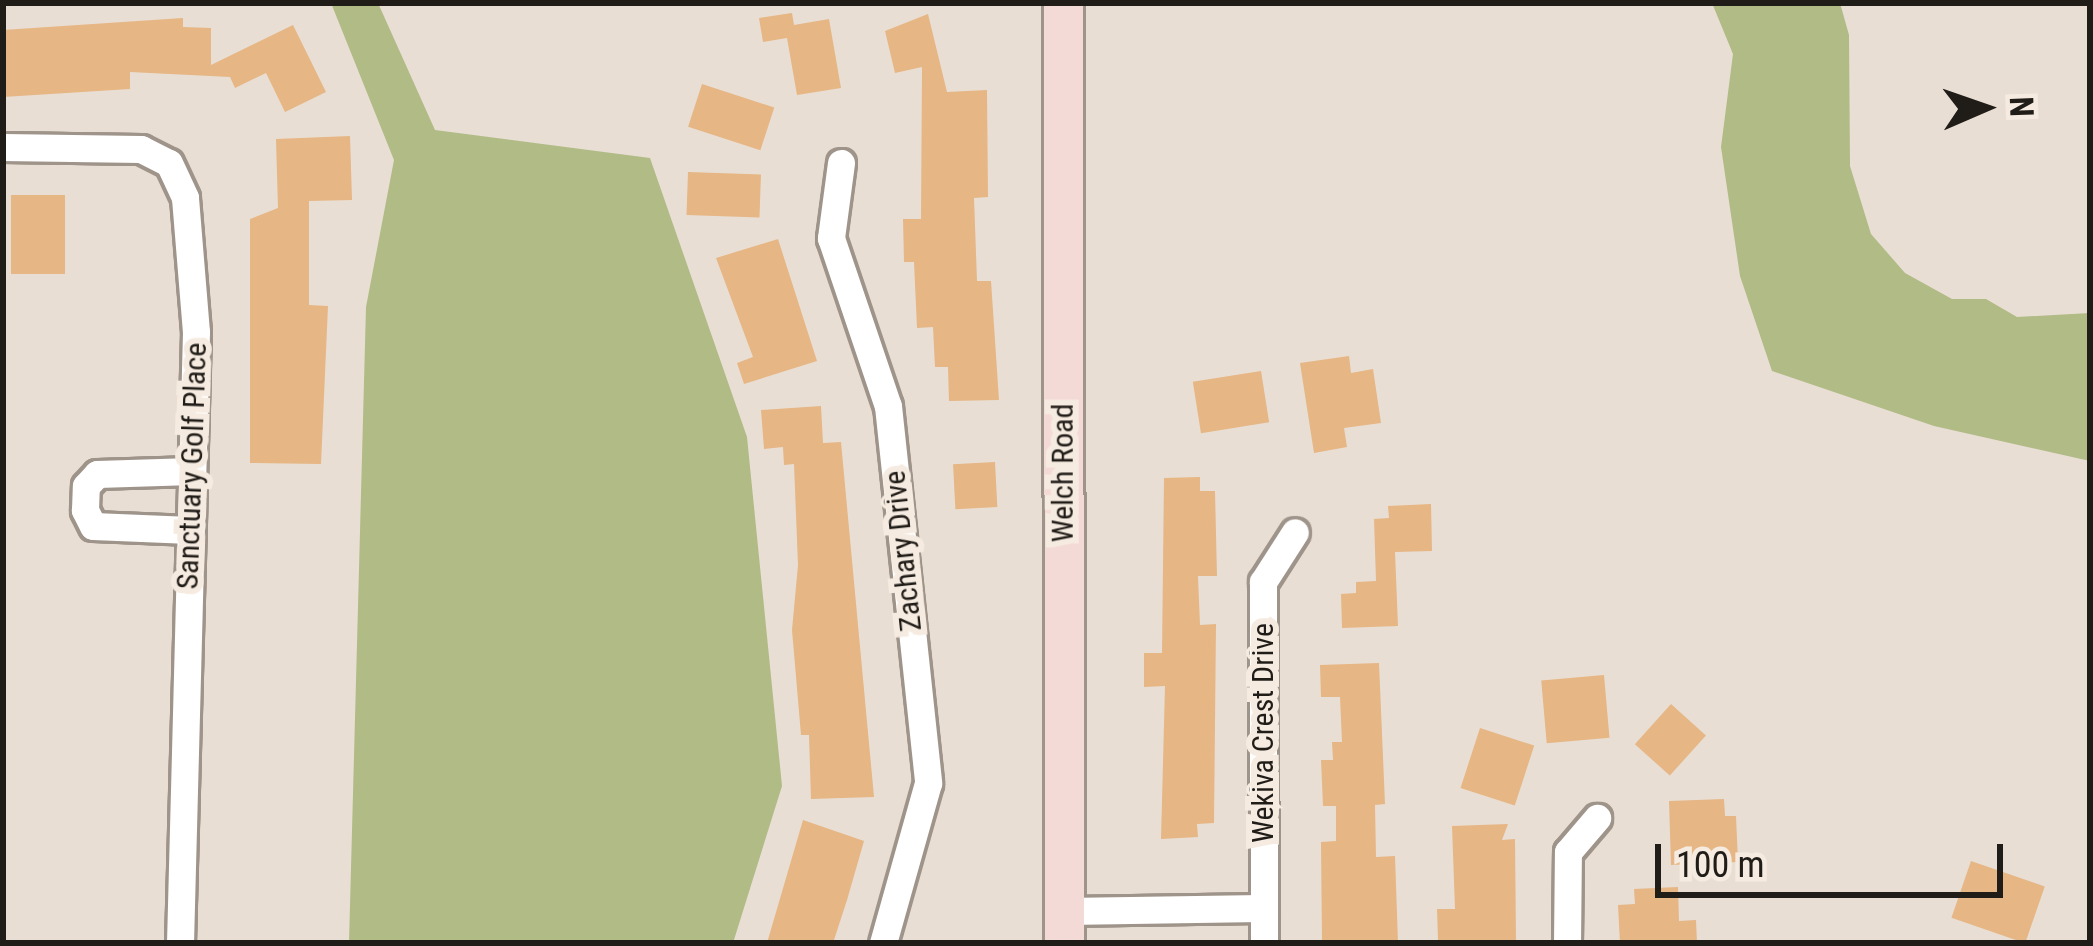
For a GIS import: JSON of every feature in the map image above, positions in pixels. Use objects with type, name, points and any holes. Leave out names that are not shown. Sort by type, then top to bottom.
[{"type":"street","name":"Welch Road","points":[[1063,3],[1063,927]]},
{"type":"street","name":"Sanctuary Golf Place","points":[[3,147],[141,149],[169,163],[185,198],[196,332],[180,943]]},
{"type":"street","name":"Zachary Drive","points":[[841,163],[831,238],[888,406],[928,783],[883,943]]},
{"type":"street","points":[[190,530],[93,526],[85,510],[86,486],[97,474],[193,471]]},
{"type":"street","name":"Wekiva Crest Drive","points":[[1264,943],[1263,582],[1295,532]]},
{"type":"street","points":[[1567,943],[1568,852],[1597,818]]},
{"type":"street","points":[[1063,927],[1264,908]]},
{"type":"green space","points":[[331,3],[378,3],[435,130],[650,158],[747,437],[782,786],[733,943],[349,943],[366,307],[394,160]]},
{"type":"green space","points":[[1712,3],[1840,3],[1849,35],[1850,166],[1871,234],[1905,273],[1952,299],[1986,299],[2017,317],[2090,313],[2090,461],[1934,426],[1772,371],[1740,276],[1721,147],[1733,54]]},
{"type":"building","points":[[792,13],[794,25],[829,19],[841,88],[797,95],[787,38],[763,42],[759,18]]},
{"type":"building","points":[[928,14],[947,92],[987,90],[988,197],[974,198],[977,281],[991,281],[999,400],[949,401],[948,367],[935,367],[933,327],[917,328],[914,262],[904,262],[903,219],[921,219],[922,67],[895,73],[885,31]]},
{"type":"building","points":[[183,18],[183,27],[211,28],[211,65],[293,25],[326,92],[285,112],[266,73],[235,88],[230,77],[130,72],[130,89],[3,97],[3,30]]},
{"type":"building","points":[[702,84],[774,107],[760,150],[688,127]]},
{"type":"building","points":[[350,136],[352,200],[309,201],[309,305],[328,306],[321,464],[250,463],[250,219],[278,208],[276,139]]},
{"type":"building","points":[[688,172],[761,175],[759,218],[686,215]]},
{"type":"building","points":[[11,195],[65,195],[65,274],[11,274]]},
{"type":"building","points":[[778,239],[817,361],[744,384],[737,363],[753,357],[716,258]]},
{"type":"building","points":[[1349,356],[1351,373],[1373,369],[1381,423],[1344,428],[1347,447],[1314,453],[1300,363]]},
{"type":"building","points":[[1261,371],[1269,422],[1201,433],[1193,382]]},
{"type":"building","points":[[821,406],[823,443],[841,442],[874,797],[811,799],[809,735],[801,735],[792,630],[798,565],[794,464],[784,465],[783,447],[764,449],[761,410]]},
{"type":"building","points":[[995,462],[997,507],[955,509],[953,464]]},
{"type":"building","points":[[1200,477],[1200,491],[1215,491],[1217,576],[1198,576],[1200,625],[1216,624],[1214,823],[1197,824],[1198,837],[1161,839],[1165,686],[1144,687],[1144,653],[1162,653],[1164,478]]},
{"type":"building","points":[[1431,504],[1432,551],[1395,552],[1398,626],[1342,628],[1341,594],[1356,593],[1356,582],[1376,581],[1374,519],[1389,518],[1388,506]]},
{"type":"building","points":[[1379,663],[1385,804],[1375,805],[1376,857],[1395,856],[1398,943],[1322,943],[1321,842],[1336,841],[1336,806],[1323,806],[1321,760],[1333,760],[1332,742],[1342,742],[1340,697],[1321,697],[1320,665]]},
{"type":"building","points":[[1604,675],[1609,738],[1547,743],[1541,680]]},
{"type":"building","points":[[1671,704],[1706,735],[1670,776],[1635,744]]},
{"type":"building","points":[[1480,728],[1534,746],[1515,806],[1461,788]]},
{"type":"building","points":[[1724,799],[1725,816],[1736,816],[1738,862],[1671,865],[1669,801]]},
{"type":"building","points":[[803,820],[864,841],[847,900],[833,943],[767,943]]},
{"type":"building","points":[[1508,824],[1502,840],[1515,839],[1516,943],[1438,940],[1437,909],[1455,909],[1452,826]]},
{"type":"building","points":[[1971,861],[2045,886],[2025,943],[1951,918]]},
{"type":"building","points":[[1678,887],[1679,921],[1696,920],[1697,943],[1620,943],[1618,905],[1635,904],[1634,889]]}]
